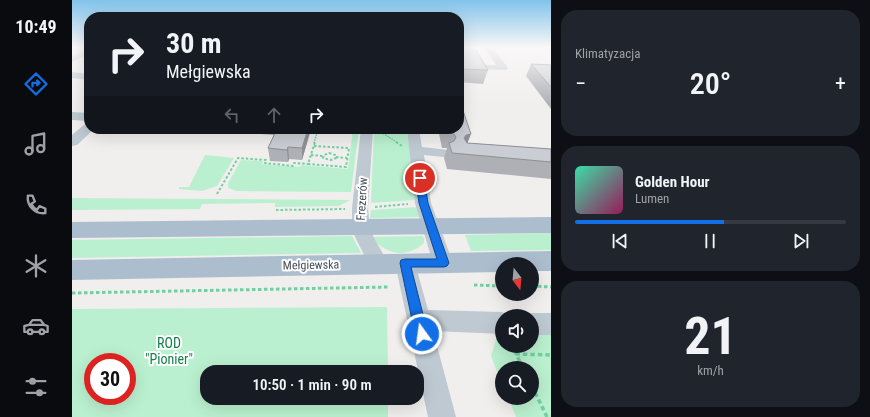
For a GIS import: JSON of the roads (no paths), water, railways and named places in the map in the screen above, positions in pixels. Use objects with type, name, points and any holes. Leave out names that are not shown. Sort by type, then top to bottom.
[{"type":"main road","points":[[72,230],[551,225]]},
{"type":"main road","name":"Mełgiewska","points":[[72,270],[551,261]]},
{"type":"street","points":[[483,67],[503,68],[502,66]]},
{"type":"street","points":[[72,75],[84,76]]},
{"type":"street","points":[[72,116],[84,117]]},
{"type":"street","points":[[72,142],[84,131]]},
{"type":"street","name":"Frezerów","points":[[367,134],[360,208],[361,228],[365,239],[379,264]]},
{"type":"street","points":[[412,134],[409,148],[423,203],[444,263]]},
{"type":"street","points":[[409,148],[443,153]]},
{"type":"street","points":[[405,263],[442,417]]},
{"type":"street","points":[[418,320],[495,323]]},
{"type":"street","points":[[539,324],[551,324]]},
{"type":"park label","name":"ROD \"Pionier\"","points":[[169,352]]}]
